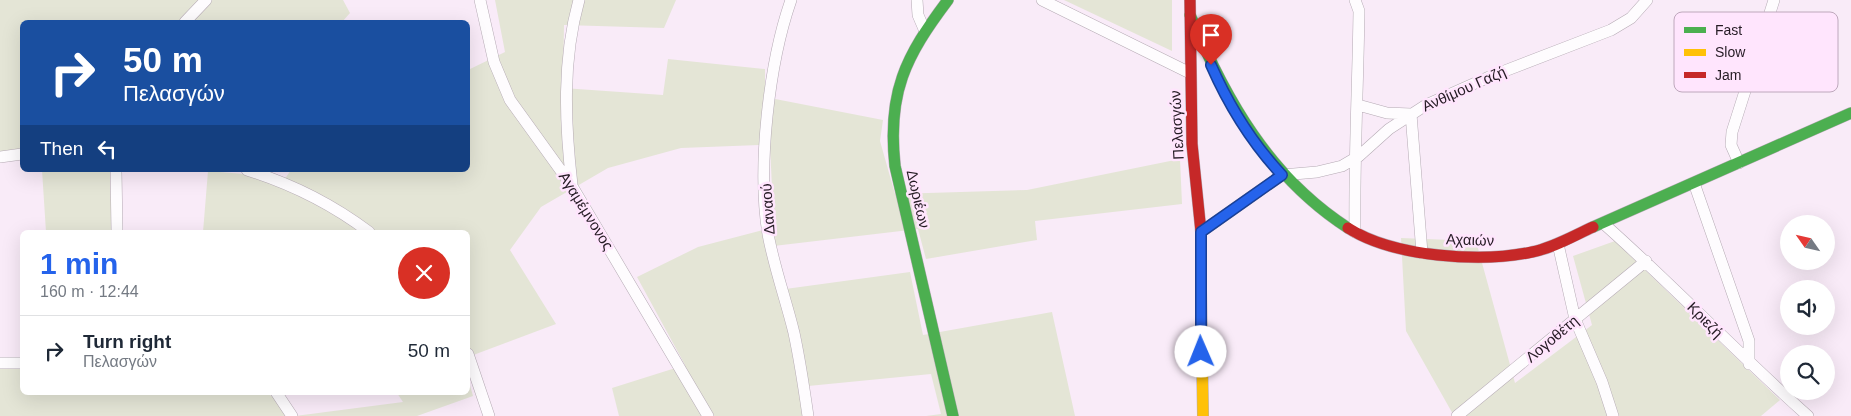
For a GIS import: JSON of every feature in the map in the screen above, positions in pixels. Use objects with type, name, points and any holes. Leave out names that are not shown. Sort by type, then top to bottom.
[{"type":"main road","name":"Δωριέων","points":[[948,0],[924,30],[909,56],[898,82],[892,107],[891,135],[895,166],[953,416]]},
{"type":"main road","name":"Αχαιών","points":[[1190,0],[1190,15],[1217,80],[1239,119],[1266,157],[1282,175],[1319,208],[1354,232],[1392,248],[1422,253],[1508,257],[1530,253],[1558,244],[1604,224],[1851,113]]},
{"type":"main road","name":"Πελασγών","points":[[1190,15],[1192,144],[1201,232],[1201,389],[1203,416]]},
{"type":"main road","points":[[1201,232],[1282,175]]},
{"type":"street","points":[[187,20],[206,0]]},
{"type":"street","name":"Αγαμέμνονος","points":[[480,0],[494,62],[515,109],[572,186],[708,416]]},
{"type":"street","points":[[572,186],[567,141],[566,104],[570,52],[579,0]]},
{"type":"street","name":"Δαναού","points":[[791,0],[780,37],[773,72],[766,137],[766,213],[769,236],[800,361],[808,416]]},
{"type":"street","points":[[917,0],[918,15],[924,30]]},
{"type":"street","points":[[1042,0],[1190,73]]},
{"type":"street","points":[[1354,232],[1354,159],[1358,105],[1359,11],[1355,0]]},
{"type":"street","name":"Ανθίμου Γαζή","points":[[1282,175],[1327,170],[1354,159],[1389,129],[1411,114],[1476,82],[1611,30],[1631,18],[1647,0]]},
{"type":"street","points":[[1770,12],[1774,0]]},
{"type":"street","points":[[1739,163],[1731,145],[1732,132],[1745,92]]},
{"type":"street","points":[[1358,105],[1387,113],[1411,114],[1422,253]]},
{"type":"street","points":[[0,157],[20,154]]},
{"type":"street","points":[[116,172],[117,230]]},
{"type":"street","points":[[253,172],[282,182],[321,200],[367,230]]},
{"type":"street","points":[[1694,183],[1749,341],[1749,364]]},
{"type":"street","name":"Κριεζή","points":[[1604,224],[1646,261],[1749,364],[1808,416]]},
{"type":"street","points":[[1558,244],[1575,319],[1602,382],[1613,416]]},
{"type":"street","name":"Λογοθέτη","points":[[1457,416],[1646,261]]},
{"type":"street","points":[[470,360],[489,416]]},
{"type":"street","points":[[0,363],[20,363]]},
{"type":"street","points":[[278,395],[292,416]]},
{"type":"shaded area","points":[[0,0],[343,0],[350,13],[344,20],[20,20],[20,150],[0,153]]},
{"type":"shaded area","points":[[495,0],[676,0],[664,28],[564,25],[563,88],[663,95],[668,59],[765,69],[765,97],[883,120],[880,141],[895,194],[1027,190],[1180,159],[1182,204],[1035,221],[1037,240],[926,259],[918,229],[765,247],[778,290],[910,272],[923,335],[1052,312],[1075,416],[926,416],[941,414],[931,374],[798,387],[803,416],[619,416],[612,388],[685,365],[637,277],[698,247],[774,227],[770,147],[759,145],[681,148],[608,168],[541,207],[510,250],[556,324],[470,356],[470,230],[203,230],[208,172],[244,174],[282,183],[290,172],[470,172],[470,69],[505,52]]},
{"type":"shaded area","points":[[1064,0],[1172,0],[1172,51]]},
{"type":"shaded area","points":[[42,172],[110,172],[112,230],[46,230]]},
{"type":"shaded area","points":[[1401,238],[1476,241],[1515,383],[1592,325],[1573,256],[1615,241],[1780,400],[1761,416],[1454,416],[1406,331]]},
{"type":"shaded area","points":[[0,369],[20,369],[20,395],[270,395],[276,399],[287,416],[0,416]]},
{"type":"shaded area","points":[[470,385],[473,396],[417,416],[295,416],[403,402],[398,395],[470,395]]},
{"type":"traffic: fast","points":[[948,0],[920,40],[902,77],[897,96],[893,140],[895,166],[953,416]]},
{"type":"traffic: fast","points":[[1190,15],[1235,106],[1273,161],[1320,208],[1348,228]]},
{"type":"traffic: fast","points":[[1593,227],[1851,113]]},
{"type":"traffic: slow","points":[[1201,232],[1282,175]]},
{"type":"traffic: slow","points":[[1201,290],[1203,416]]},
{"type":"traffic: jam","points":[[1190,0],[1192,144],[1201,232],[1201,290]]},
{"type":"traffic: jam","points":[[1348,228],[1367,238],[1389,246],[1413,251],[1438,255],[1488,257],[1540,250],[1593,227]]},
{"type":"route","points":[[1201,352],[1201,232],[1282,175],[1255,143],[1239,119],[1217,80],[1211,65]]}]
